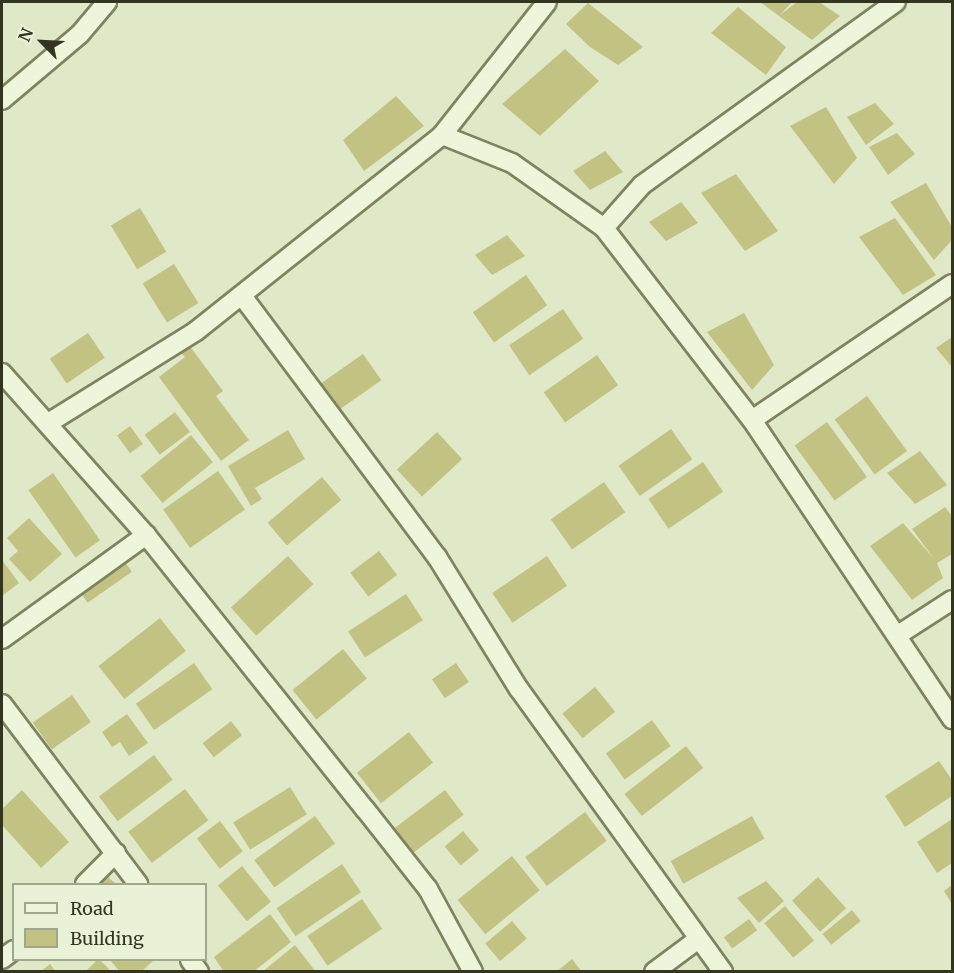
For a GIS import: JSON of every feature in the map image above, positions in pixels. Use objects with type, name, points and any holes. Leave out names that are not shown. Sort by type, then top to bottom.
[{"type":"street","points":[[2,100],[80,34],[107,2]]},
{"type":"street","points":[[50,422],[243,297],[442,135],[547,2]]},
{"type":"street","points":[[604,228],[642,185],[896,2]]},
{"type":"street","points":[[442,135],[512,163],[604,228],[752,420],[898,635],[952,719]]},
{"type":"street","points":[[752,420],[952,284]]},
{"type":"street","points":[[243,297],[437,557],[519,689],[639,850],[697,940],[723,972]]},
{"type":"street","points":[[4,380],[50,422],[146,535],[428,888],[473,972]]},
{"type":"street","points":[[2,639],[146,535]]},
{"type":"street","points":[[898,635],[952,600]]},
{"type":"street","points":[[2,704],[137,883]]},
{"type":"street","points":[[86,883],[116,853]]},
{"type":"street","points":[[654,972],[697,940]]},
{"type":"building","points":[[760,2],[792,2],[780,15],[797,2],[819,2],[840,16],[812,40]]},
{"type":"building","points":[[588,3],[643,47],[618,65],[590,47],[566,24]]},
{"type":"building","points":[[738,7],[786,47],[766,75],[711,33]]},
{"type":"building","points":[[565,49],[599,81],[540,136],[502,104]]},
{"type":"building","points":[[396,96],[424,126],[364,171],[343,140]]},
{"type":"building","points":[[875,103],[894,124],[866,145],[847,117]]},
{"type":"building","points":[[826,107],[857,158],[834,184],[790,126]]},
{"type":"building","points":[[897,133],[915,154],[888,175],[869,147]]},
{"type":"building","points":[[605,151],[623,172],[590,190],[573,171]]},
{"type":"building","points":[[736,174],[778,231],[745,251],[701,193]]},
{"type":"building","points":[[926,183],[952,227],[952,240],[934,260],[890,202]]},
{"type":"building","points":[[681,202],[698,223],[666,241],[649,222]]},
{"type":"building","points":[[140,208],[166,252],[137,269],[111,226]]},
{"type":"building","points":[[895,218],[936,275],[903,295],[859,237]]},
{"type":"building","points":[[507,235],[525,256],[492,275],[475,255]]},
{"type":"building","points":[[174,264],[198,303],[167,323],[143,284]]},
{"type":"building","points":[[526,275],[547,305],[494,343],[473,312]]},
{"type":"building","points":[[563,309],[583,339],[529,375],[509,345]]},
{"type":"building","points":[[744,313],[774,365],[752,390],[707,332]]},
{"type":"building","points":[[88,333],[105,358],[67,384],[50,359]]},
{"type":"building","points":[[952,337],[952,367],[936,348]]},
{"type":"building","points":[[189,345],[223,391],[216,396],[249,440],[221,461],[159,377],[185,357],[180,352]]},
{"type":"building","points":[[363,354],[381,380],[339,410],[320,384]]},
{"type":"building","points":[[597,355],[618,385],[565,423],[544,392]]},
{"type":"building","points":[[867,396],[907,451],[875,475],[835,420]]},
{"type":"building","points":[[175,412],[190,432],[160,455],[145,435]]},
{"type":"building","points":[[827,422],[867,477],[835,501],[795,446]]},
{"type":"building","points":[[130,426],[143,444],[130,453],[117,435]]},
{"type":"building","points":[[671,429],[692,459],[640,496],[619,466]]},
{"type":"building","points":[[288,430],[305,459],[255,488],[262,499],[251,506],[228,466]]},
{"type":"building","points":[[437,432],[462,459],[422,497],[397,470]]},
{"type":"building","points":[[191,435],[213,462],[163,503],[140,476]]},
{"type":"building","points":[[920,451],[947,485],[915,504],[887,473]]},
{"type":"building","points":[[703,462],[723,492],[668,529],[648,499]]},
{"type":"building","points":[[218,471],[245,510],[190,548],[163,509]]},
{"type":"building","points":[[53,473],[100,540],[75,557],[28,490]]},
{"type":"building","points":[[322,477],[341,500],[287,546],[268,523]]},
{"type":"building","points":[[604,482],[625,512],[572,550],[551,519]]},
{"type":"building","points":[[945,507],[952,516],[952,554],[937,563],[943,578],[912,600],[870,546],[903,523],[934,559],[912,529]]},
{"type":"building","points":[[29,518],[62,554],[30,582],[9,559],[18,551],[7,538]]},
{"type":"building","points":[[379,551],[397,575],[368,597],[350,573]]},
{"type":"building","points":[[288,556],[313,584],[256,636],[231,608]]},
{"type":"building","points":[[547,556],[567,586],[512,623],[492,593]]},
{"type":"building","points":[[2,560],[19,583],[2,596]]},
{"type":"building","points":[[125,562],[132,572],[88,603],[81,593]]},
{"type":"building","points":[[406,594],[423,620],[365,658],[348,632]]},
{"type":"building","points":[[160,618],[186,651],[124,699],[99,666]]},
{"type":"building","points":[[343,649],[367,679],[316,719],[292,690]]},
{"type":"building","points":[[194,663],[212,689],[154,730],[136,704]]},
{"type":"building","points":[[456,663],[469,682],[445,698],[432,679]]},
{"type":"building","points":[[595,687],[615,712],[582,738],[562,713]]},
{"type":"building","points":[[72,695],[91,722],[52,750],[33,723]]},
{"type":"building","points":[[127,714],[148,743],[129,756],[120,742],[112,747],[102,732]]},
{"type":"building","points":[[652,720],[671,746],[625,779],[606,754]]},
{"type":"building","points":[[231,721],[242,735],[214,757],[203,743]]},
{"type":"building","points":[[409,732],[433,763],[381,803],[357,773]]},
{"type":"building","points":[[686,746],[703,768],[642,816],[625,794]]},
{"type":"building","points":[[154,755],[173,780],[118,821],[99,797]]},
{"type":"building","points":[[939,761],[952,780],[952,796],[905,827],[885,796]]},
{"type":"building","points":[[290,787],[307,814],[250,850],[233,823]]},
{"type":"building","points":[[185,789],[208,820],[152,863],[128,832]]},
{"type":"building","points":[[22,790],[69,842],[41,868],[2,825],[2,809]]},
{"type":"building","points":[[445,790],[464,815],[413,853],[395,828]]},
{"type":"building","points":[[585,812],[607,841],[547,886],[525,857]]},
{"type":"building","points":[[315,816],[335,844],[274,888],[254,860]]},
{"type":"building","points":[[752,816],[765,839],[683,884],[671,861]]},
{"type":"building","points":[[952,819],[952,863],[937,873],[917,842]]},
{"type":"building","points":[[220,821],[243,851],[220,869],[197,838]]},
{"type":"building","points":[[463,831],[479,850],[461,866],[445,846]]},
{"type":"building","points":[[512,856],[540,890],[485,934],[458,900]]},
{"type":"building","points":[[342,864],[361,892],[296,936],[277,908]]},
{"type":"building","points":[[242,866],[271,902],[247,921],[218,886]]},
{"type":"building","points":[[107,876],[115,883],[101,883]]},
{"type":"building","points":[[818,877],[846,908],[820,932],[792,900]]},
{"type":"building","points":[[766,881],[784,901],[759,923],[737,898]]},
{"type":"building","points":[[952,885],[952,904],[944,891]]},
{"type":"building","points":[[362,899],[382,929],[327,966],[307,936]]},
{"type":"building","points":[[785,906],[814,940],[793,958],[764,923]]},
{"type":"building","points":[[852,910],[861,921],[831,945],[822,934]]},
{"type":"building","points":[[270,914],[291,942],[253,972],[224,972],[214,957]]},
{"type":"building","points":[[749,919],[757,930],[732,949],[724,937]]},
{"type":"building","points":[[512,921],[527,939],[500,961],[485,943]]},
{"type":"building","points":[[295,945],[316,972],[262,972]]},
{"type":"building","points":[[572,959],[582,972],[556,972]]},
{"type":"building","points":[[96,961],[101,961],[112,972],[85,972]]},
{"type":"building","points":[[111,961],[153,961],[141,972],[120,972]]},
{"type":"building","points":[[50,964],[56,972],[40,972]]}]
